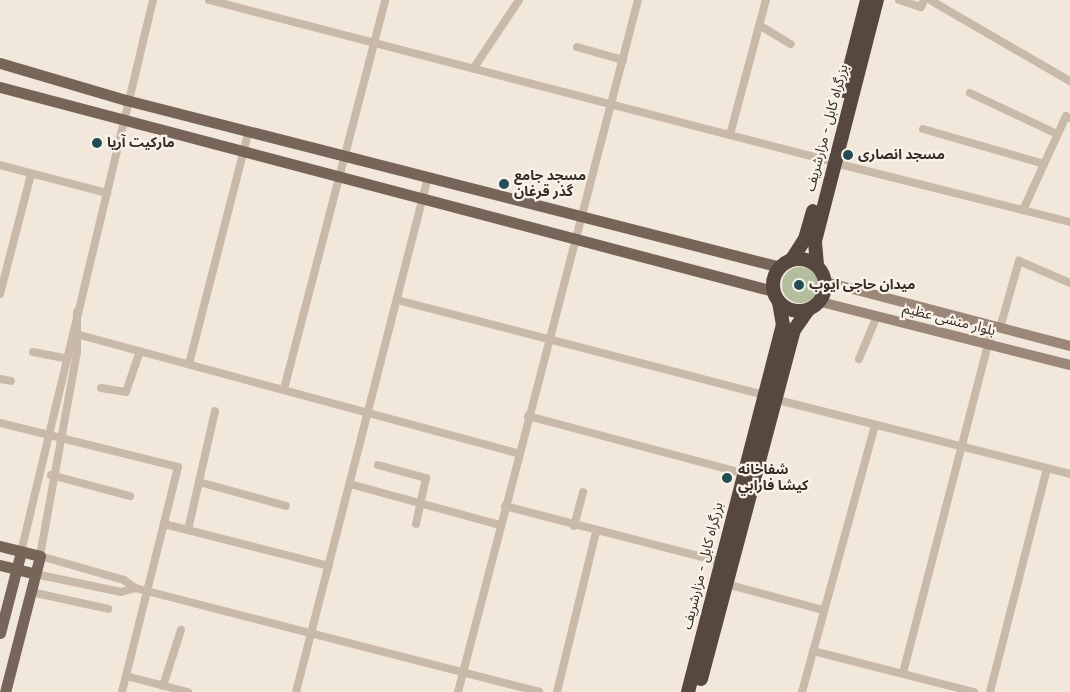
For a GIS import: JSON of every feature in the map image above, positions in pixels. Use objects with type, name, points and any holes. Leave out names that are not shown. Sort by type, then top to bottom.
[{"type":"highway","name":"بزرگراه کابل - مزارشریف","points":[[817,265],[815,241],[830,161],[867,0]]},
{"type":"highway","name":"بزرگراه کابل - مزارشریف","points":[[792,259],[805,239],[877,0]]},
{"type":"highway","points":[[792,259],[817,265],[826,282],[821,302],[808,310],[792,311],[776,297],[780,267],[792,259]]},
{"type":"highway","name":"بزرگراه کابل - مزارشریف","points":[[698,692],[726,584],[769,397],[783,325],[776,297]]},
{"type":"highway","name":"بزرگراه کابل - مزارشریف","points":[[688,692],[742,473],[794,330],[808,310]]},
{"type":"main road","points":[[0,62],[126,100],[582,218],[780,267]]},
{"type":"main road","points":[[0,87],[125,122],[576,241],[776,297]]},
{"type":"main road","name":"بلوار منشی عظیم","points":[[826,282],[1070,346]]},
{"type":"main road","name":"بلوار منشی عظیم","points":[[821,302],[1070,365]]},
{"type":"main road","points":[[0,546],[40,556],[5,692]]},
{"type":"main road","points":[[0,633],[21,552]]},
{"type":"main road","points":[[0,565],[35,574]]},
{"type":"street","points":[[152,0],[126,100],[125,122],[77,312],[76,333],[51,475],[40,556],[124,580],[135,588],[539,692]]},
{"type":"street","points":[[209,0],[373,44],[1070,222]]},
{"type":"street","points":[[284,390],[385,0]]},
{"type":"street","points":[[473,69],[519,0]]},
{"type":"street","points":[[458,692],[518,453],[576,241],[638,0]]},
{"type":"street","points":[[730,135],[766,0]]},
{"type":"street","points":[[899,0],[921,7],[924,0]]},
{"type":"street","points":[[930,0],[1070,81]]},
{"type":"street","points":[[759,25],[792,44]]},
{"type":"street","points":[[577,47],[623,60]]},
{"type":"street","points":[[970,93],[1057,134]]},
{"type":"street","points":[[1023,210],[1066,116],[1070,118]]},
{"type":"street","points":[[923,129],[1044,164]]},
{"type":"street","points":[[189,364],[249,131]]},
{"type":"street","points":[[0,166],[107,193]]},
{"type":"street","points":[[0,294],[31,174]]},
{"type":"street","points":[[296,692],[428,178]]},
{"type":"street","points":[[903,673],[988,343],[996,327],[1019,261],[1070,283]]},
{"type":"street","points":[[397,300],[1070,474]]},
{"type":"street","points":[[859,359],[877,316]]},
{"type":"street","points":[[76,333],[518,453]]},
{"type":"street","points":[[21,552],[65,358],[76,333]]},
{"type":"street","points":[[101,388],[126,392],[140,350]]},
{"type":"street","points":[[33,352],[65,358]]},
{"type":"street","points":[[0,379],[11,381]]},
{"type":"street","points":[[188,530],[215,411]]},
{"type":"street","points":[[528,416],[742,473]]},
{"type":"street","points":[[0,424],[178,468],[122,692]]},
{"type":"street","points":[[802,692],[875,424]]},
{"type":"street","points":[[378,465],[426,478],[416,524]]},
{"type":"street","points":[[990,692],[1048,468]]},
{"type":"street","points":[[51,475],[130,496]]},
{"type":"street","points":[[199,482],[286,506]]},
{"type":"street","points":[[350,484],[500,525]]},
{"type":"street","points":[[574,526],[583,492]]},
{"type":"street","points":[[505,506],[596,532],[721,562]]},
{"type":"street","points":[[164,524],[328,566]]},
{"type":"street","points":[[557,692],[596,532]]},
{"type":"street","points":[[35,574],[121,592],[135,588]]},
{"type":"street","points":[[726,584],[824,610]]},
{"type":"street","points":[[30,592],[108,609]]},
{"type":"street","points":[[163,686],[181,630]]},
{"type":"street","points":[[813,651],[974,692]]},
{"type":"street","points":[[126,676],[188,692]]},
{"type":"green space","points":[[800,267],[807,268],[813,272],[817,278],[817,292],[813,298],[807,302],[800,303],[793,302],[787,298],[783,292],[782,285],[783,278],[787,272],[793,268]]},
{"type":"place","name":"مارکیت آریا","points":[[97,143]]},
{"type":"place","name":"مسجد انصاری","points":[[848,155]]},
{"type":"place","name":"مسجد جامع گذر قرغان","points":[[504,184]]},
{"type":"place","name":"میدان حاجی ایوب","points":[[799,285]]},
{"type":"place","name":"شفاخانه كيشا فارابي","points":[[727,478]]}]
